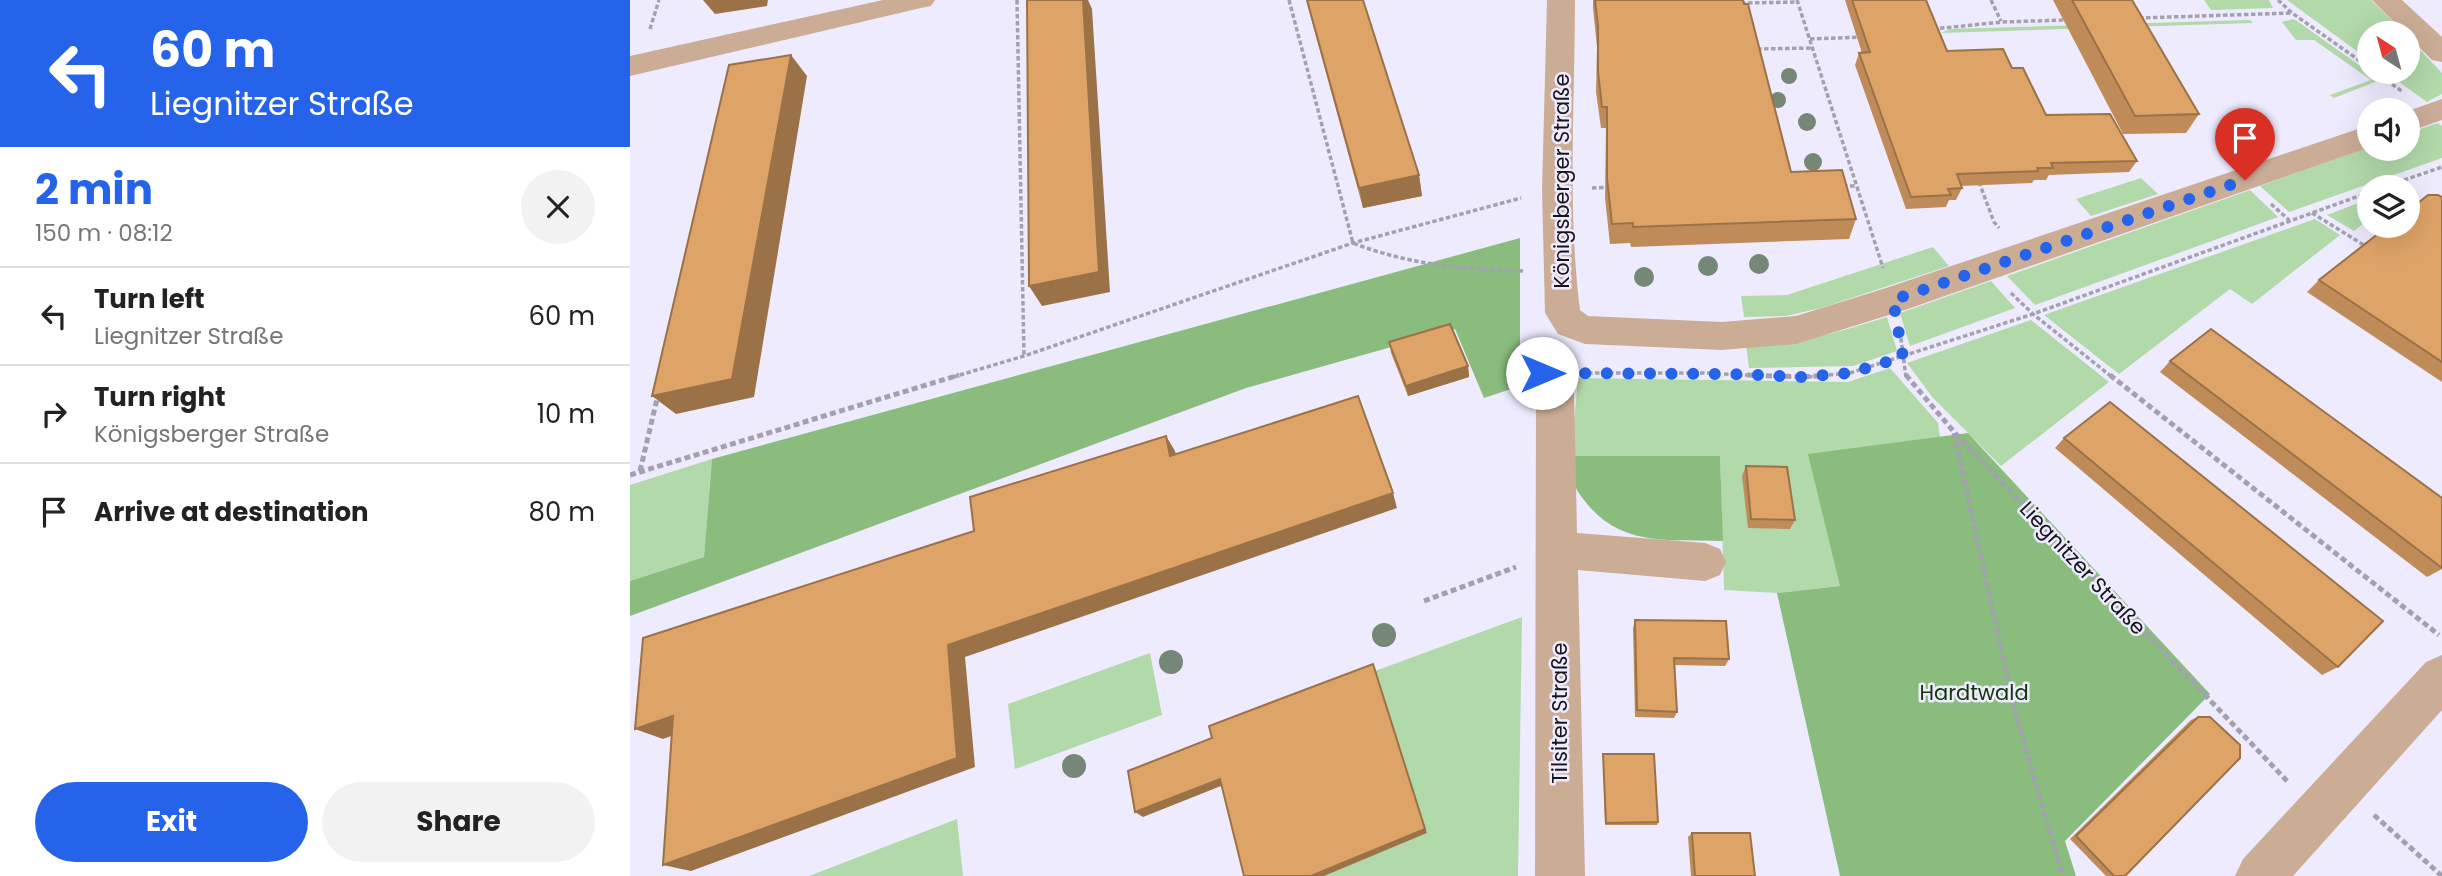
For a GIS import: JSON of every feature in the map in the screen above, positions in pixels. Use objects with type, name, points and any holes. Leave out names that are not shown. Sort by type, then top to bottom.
[{"type":"street","points":[[630,66],[921,0]]},
{"type":"street","name":"Königsberger Straße","points":[[1561,0],[1559,274],[1563,313],[1571,324],[1584,330],[1722,336],[1796,330],[1893,300],[2357,139]]},
{"type":"street","points":[[2386,0],[2442,53]]},
{"type":"street","points":[[2420,117],[2442,109]]},
{"type":"street","name":"Tilsiter Straße","points":[[1560,876],[1558,550],[1569,381]]},
{"type":"street","points":[[1558,550],[1705,562]]},
{"type":"street","points":[[2260,876],[2442,677]]},
{"type":"path","points":[[1017,0],[1024,356]]},
{"type":"path","points":[[1289,0],[1353,243]]},
{"type":"path","points":[[1991,0],[2001,22]]},
{"type":"path","points":[[2278,0],[2357,59]]},
{"type":"path","points":[[1728,4],[1798,1]]},
{"type":"path","name":"Liegnitzer Straße","points":[[1798,1],[1893,300],[1906,377],[1954,432],[2261,756],[2331,799],[2442,876]]},
{"type":"path","points":[[1741,3],[1744,15]]},
{"type":"path","points":[[2138,18],[2292,13]]},
{"type":"path","points":[[1923,34],[1934,28],[2070,20]]},
{"type":"path","points":[[1810,39],[1873,36]]},
{"type":"path","points":[[1753,50],[1812,48]]},
{"type":"path","points":[[2419,175],[2442,167]]},
{"type":"path","points":[[1975,172],[1994,222],[2023,254]]},
{"type":"path","points":[[1832,187],[1856,186]]},
{"type":"path","points":[[1592,188],[1615,187]]},
{"type":"path","points":[[630,475],[814,416],[1024,356],[1353,243],[1558,189]]},
{"type":"path","points":[[1569,381],[1732,374],[1803,377],[1850,373],[2033,314],[2357,196]]},
{"type":"path","points":[[2312,212],[2372,250]]},
{"type":"path","points":[[1353,243],[1386,257],[1437,268],[1559,274]]},
{"type":"path","points":[[1985,268],[2033,314],[2442,637]]},
{"type":"path","points":[[640,472],[658,394]]},
{"type":"path","points":[[1954,432],[1994,629],[2046,825],[2063,876]]},
{"type":"path","points":[[1424,601],[1496,575]]},
{"type":"green space","points":[[2204,0],[2269,0],[2273,8],[2211,10]]},
{"type":"green space","points":[[2287,0],[2371,0],[2393,21],[2357,21],[2357,51]]},
{"type":"green space","points":[[2293,19],[2297,21],[2357,64],[2357,70],[2314,40],[2296,40],[2282,22]]},
{"type":"green space","points":[[2250,20],[2253,23],[1941,33],[1950,29]]},
{"type":"green space","points":[[2420,50],[2442,73],[2442,94],[2427,102],[2402,84],[2420,84]]},
{"type":"green space","points":[[2360,84],[2370,84],[2334,98],[2330,95]]},
{"type":"green space","points":[[2438,123],[2442,126],[2442,158],[2394,175],[2357,175],[2357,188],[2289,212],[2260,186],[2357,151],[2357,161],[2420,161],[2420,129]]},
{"type":"green space","points":[[2141,178],[2158,194],[2091,216],[2076,199]]},
{"type":"green space","points":[[2250,190],[2278,217],[2035,305],[2007,276]]},
{"type":"green space","points":[[2357,204],[2357,229],[2354,231],[2327,215]]},
{"type":"green space","points":[[2315,219],[2340,235],[2252,304],[2230,289],[2119,374],[2044,315]]},
{"type":"green space","points":[[1520,238],[1520,386],[1484,398],[1455,329],[1246,388],[630,616],[630,581],[704,557],[712,459]]},
{"type":"green space","points":[[1933,247],[1949,266],[1821,308],[1786,316],[1744,317],[1741,296],[1787,295]]},
{"type":"green space","points":[[1991,281],[2015,308],[1910,346],[1900,313]]},
{"type":"green space","points":[[1887,317],[1897,351],[1853,366],[1749,368],[1746,345],[1817,337]]},
{"type":"green space","points":[[2031,320],[2109,382],[2001,466],[1933,398],[1907,363]]},
{"type":"green space","points":[[1890,368],[1938,423],[1940,437],[1885,445],[1840,586],[1777,593],[1724,590],[1720,456],[1571,456],[1578,378],[1848,382]]},
{"type":"green space","name":"Hardtwald","points":[[1968,433],[2210,694],[2065,841],[2076,876],[1840,876],[1777,593],[1840,586],[1808,454]]},
{"type":"green space","points":[[1571,456],[1720,456],[1723,541],[1662,540],[1627,533],[1611,525],[1595,513],[1578,491],[1570,471]]},
{"type":"green space","points":[[712,459],[704,557],[630,581],[630,485]]},
{"type":"green space","points":[[1522,617],[1518,876],[1323,876],[1427,833],[1375,671]]},
{"type":"green space","points":[[1150,653],[1162,715],[1015,769],[1008,704]]},
{"type":"green space","points":[[957,819],[963,876],[809,876]]},
{"type":"building","points":[[1027,0],[1083,0],[1099,272],[1029,286]]},
{"type":"building","points":[[1307,0],[1363,0],[1419,175],[1359,188]]},
{"type":"building","points":[[1595,0],[1743,0],[1744,4],[1748,4],[1791,172],[1842,170],[1856,219],[1633,227],[1633,223],[1612,224],[1607,178],[1607,107],[1602,107]]},
{"type":"building","points":[[1852,0],[1926,0],[1947,51],[2003,49],[2012,68],[2023,68],[2046,115],[2110,114],[2137,161],[2051,163],[2053,168],[2037,168],[2038,171],[1957,174],[1962,188],[1948,189],[1951,195],[1911,197],[1859,53],[1870,52]]},
{"type":"building","points":[[2072,0],[2132,0],[2199,114],[2135,116]]},
{"type":"building","points":[[791,55],[732,379],[652,396],[729,65]]},
{"type":"building","points":[[2428,195],[2442,197],[2442,362],[2319,280],[2373,238],[2420,238],[2420,201]]},
{"type":"building","points":[[1450,324],[1468,366],[1406,386],[1389,342]]},
{"type":"building","points":[[2211,329],[2442,498],[2442,568],[2170,361]]},
{"type":"building","points":[[1358,396],[1393,493],[948,645],[957,758],[663,865],[673,716],[635,729],[643,638],[974,531],[970,497],[1166,436],[1170,456]]},
{"type":"building","points":[[2110,402],[2383,621],[2338,667],[2064,438]]},
{"type":"building","points":[[1746,466],[1787,467],[1795,520],[1751,519]]},
{"type":"building","points":[[1635,620],[1726,621],[1729,659],[1674,658],[1677,712],[1637,710]]},
{"type":"building","points":[[1373,664],[1425,829],[1311,876],[1244,876],[1220,779],[1135,812],[1128,771],[1212,738],[1209,726]]},
{"type":"building","points":[[2198,717],[2210,717],[2240,745],[2240,758],[2125,876],[2114,876],[2076,836]]},
{"type":"building","points":[[1603,754],[1654,754],[1658,822],[1606,823]]},
{"type":"building","points":[[1692,833],[1750,833],[1755,876],[1695,876]]},
{"type":"route","points":[[1542,373],[1803,377],[1850,373],[1903,357],[1893,300],[2245,180]]}]
